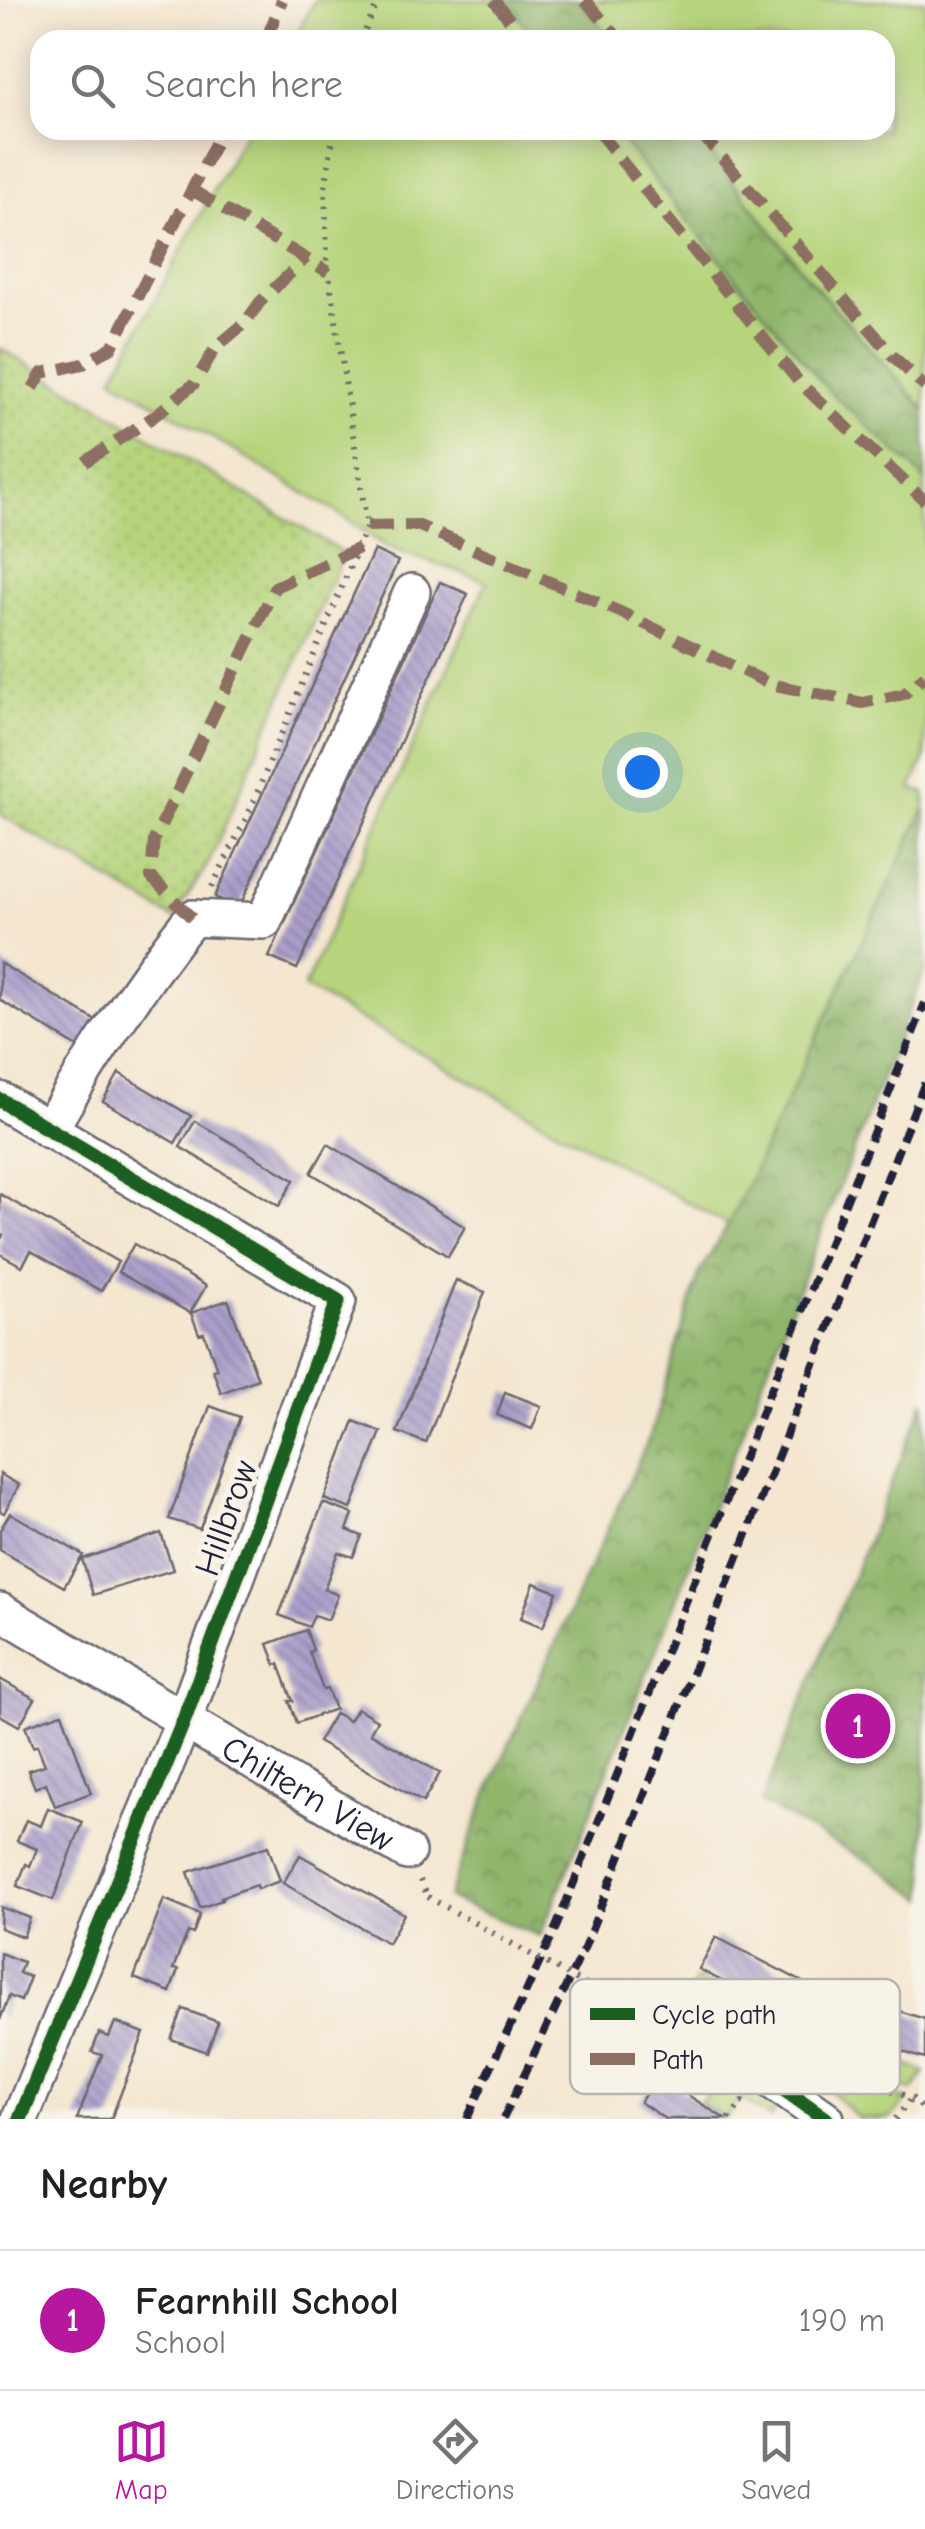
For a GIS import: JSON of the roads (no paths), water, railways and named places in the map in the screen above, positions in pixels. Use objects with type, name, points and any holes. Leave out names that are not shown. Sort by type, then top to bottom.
[{"type":"street","points":[[49,1130],[148,973],[192,918],[264,921],[412,592]]},
{"type":"street","name":"Hillbrow","points":[[0,1100],[338,1301],[184,1720],[20,2119]]},
{"type":"street","name":"Chiltern View","points":[[0,1610],[407,1852]]},
{"type":"street","points":[[788,2094],[826,2119]]},
{"type":"railway","points":[[467,2119],[557,1925],[925,1003]]},
{"type":"railway","points":[[503,2119],[585,1946],[925,1082]]},
{"type":"place","name":"Fearnhill School","points":[[858,1726]]}]
